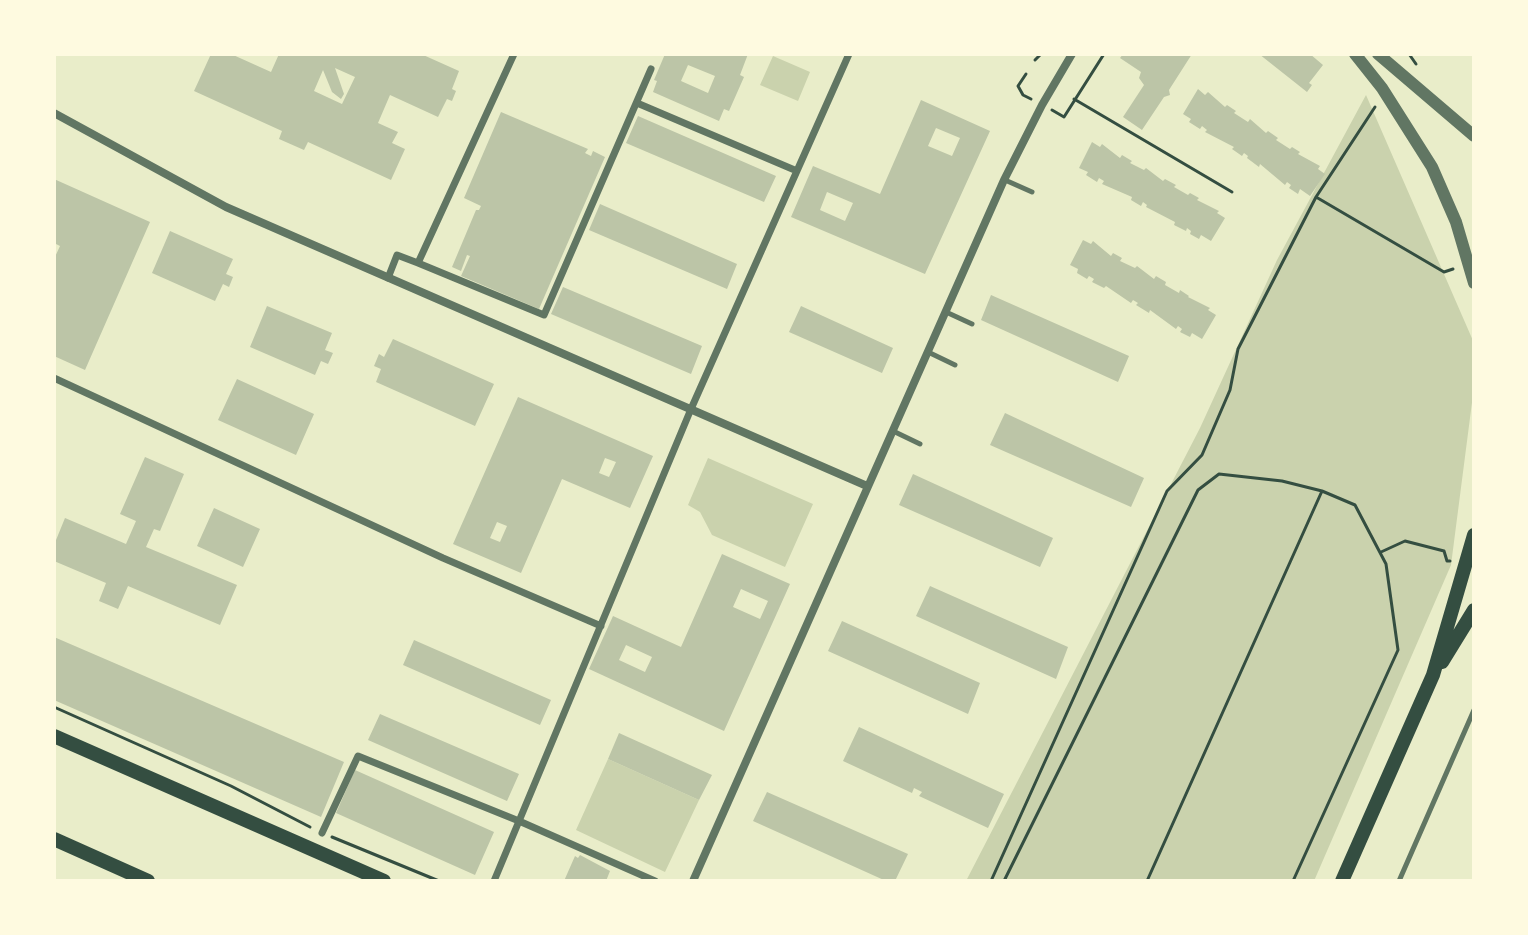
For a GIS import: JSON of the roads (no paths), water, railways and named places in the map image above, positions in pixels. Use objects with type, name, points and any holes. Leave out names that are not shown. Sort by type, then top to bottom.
[{"type":"main road","points":[[1342,881],[1433,675],[1474,535]]},
{"type":"main road","points":[[1433,675],[1474,610]]},
{"type":"main road","points":[[54,736],[384,881]]},
{"type":"main road","points":[[54,839],[148,881]]},
{"type":"street","points":[[418,263],[514,54]]},
{"type":"street","points":[[494,881],[691,409],[849,54]]},
{"type":"street","points":[[693,881],[1004,180],[1072,54]]},
{"type":"street","points":[[1355,54],[1388,97],[1437,175],[1452,211],[1474,283]]},
{"type":"street","points":[[1378,54],[1474,136]]},
{"type":"street","points":[[388,278],[397,255],[544,315],[651,69]]},
{"type":"street","points":[[637,103],[797,171]]},
{"type":"street","points":[[54,113],[226,207],[867,486]]},
{"type":"street","points":[[54,378],[443,558],[601,626]]},
{"type":"street","points":[[322,833],[358,756],[519,821],[655,881]]},
{"type":"lane","points":[[1004,180],[1032,192]]},
{"type":"lane","points":[[945,312],[972,324]]},
{"type":"lane","points":[[927,351],[955,365]]},
{"type":"lane","points":[[892,431],[920,444]]},
{"type":"lane","points":[[1399,881],[1474,710]]}]
